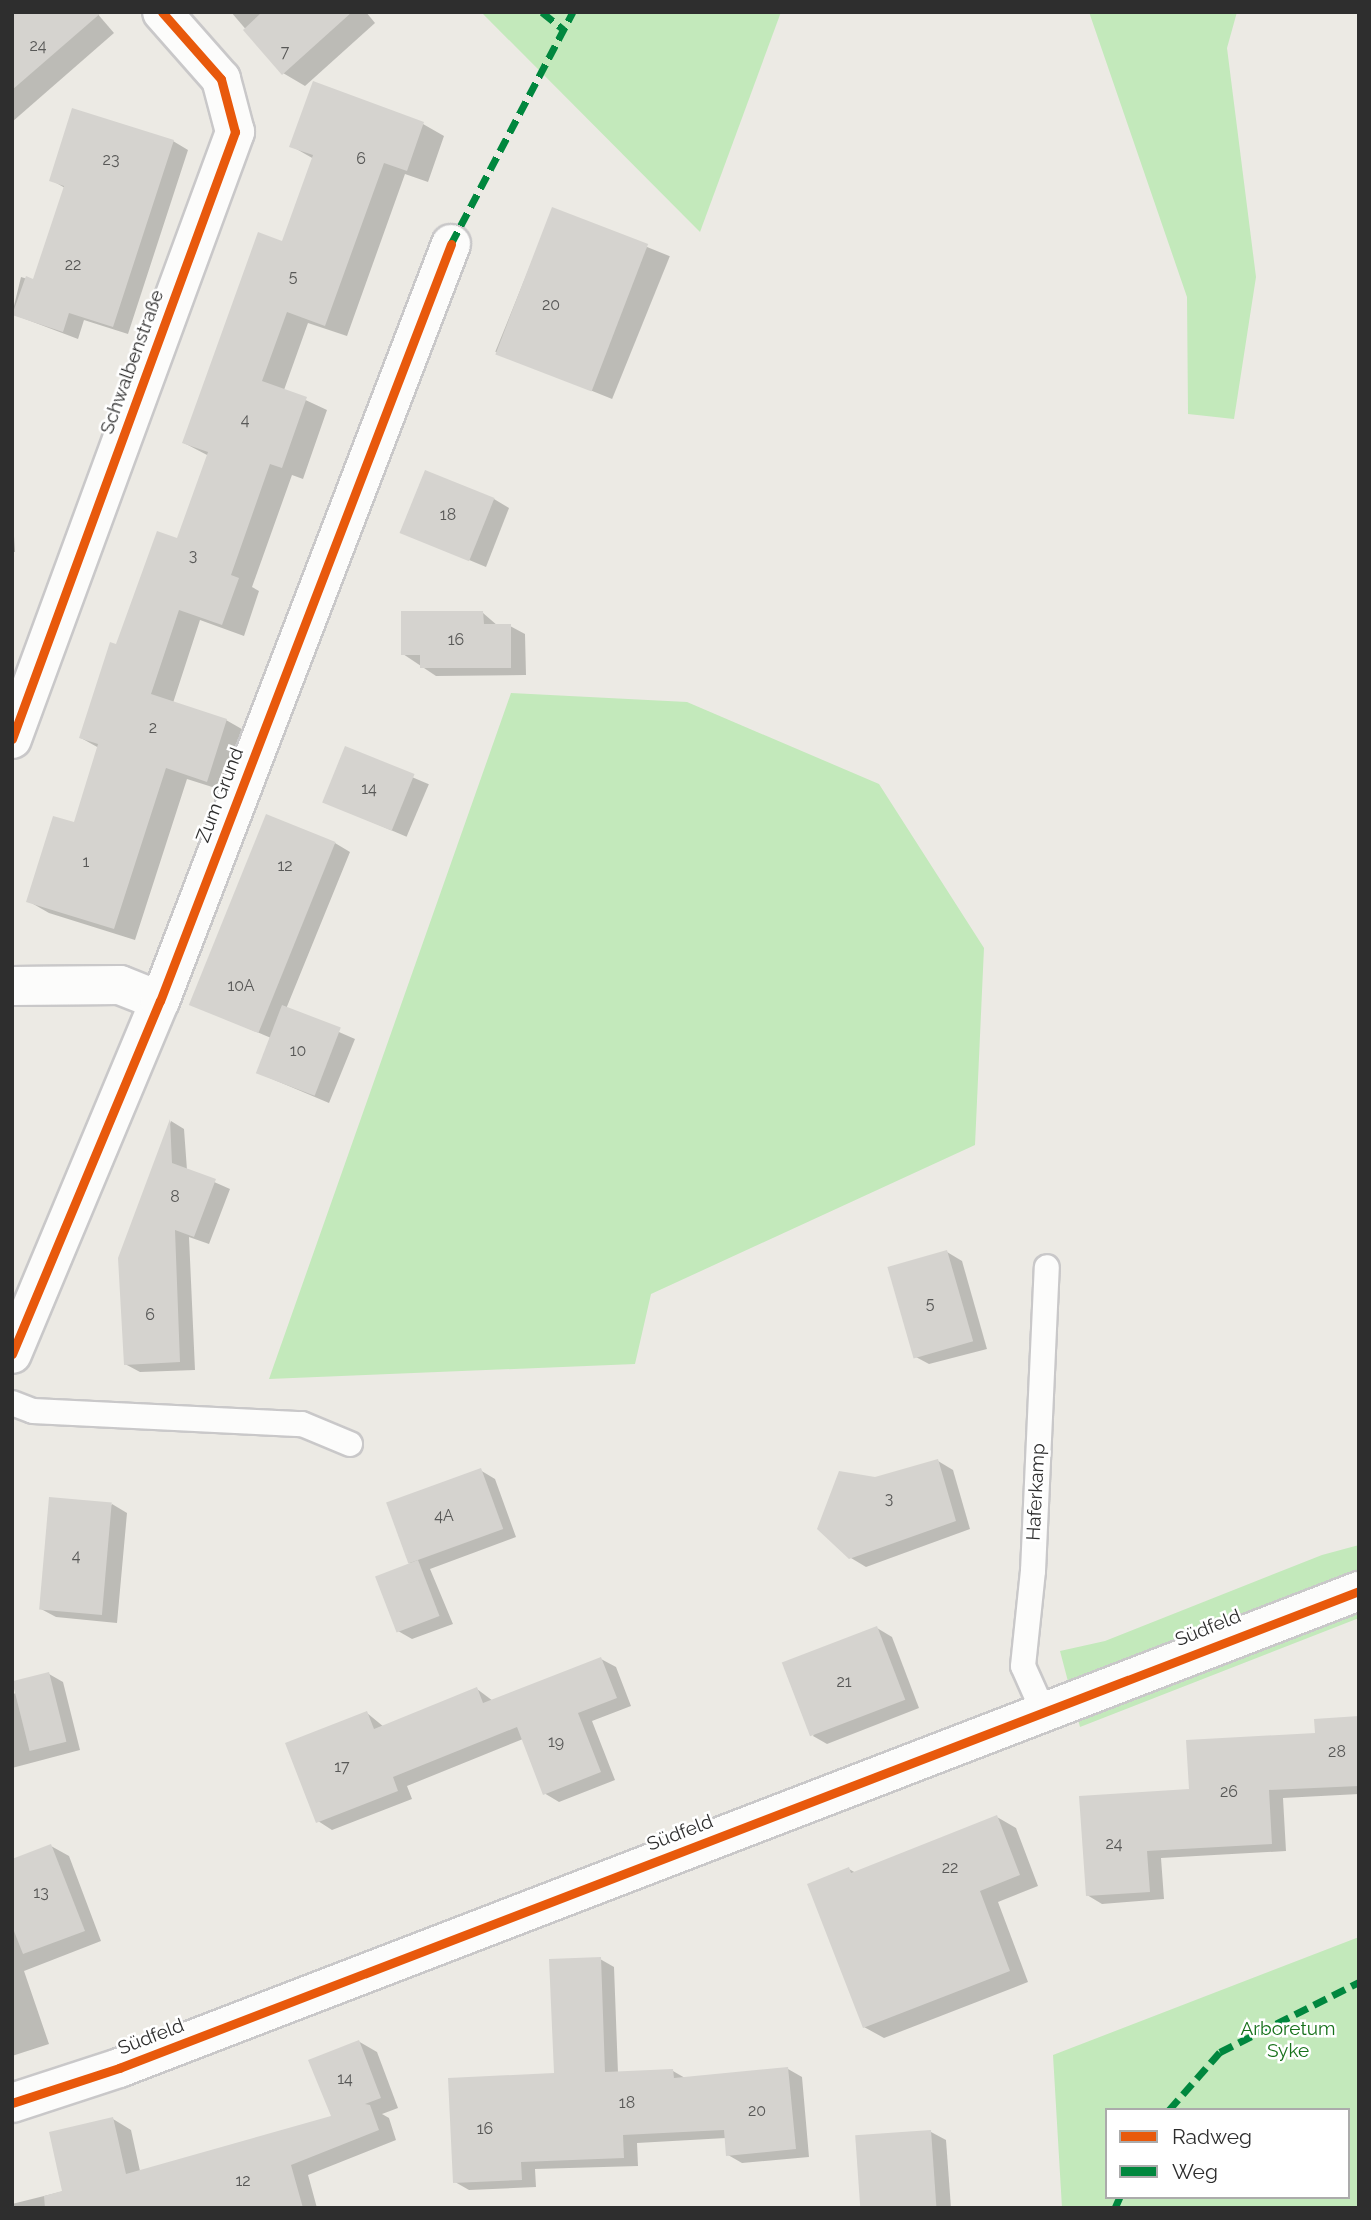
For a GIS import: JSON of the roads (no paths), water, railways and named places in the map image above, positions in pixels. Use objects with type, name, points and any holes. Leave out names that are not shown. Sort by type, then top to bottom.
[{"type":"street","name":"Schwalbenstraße","points":[[12,739],[235,132],[221,79],[162,12]]},
{"type":"street","name":"Zum Grund","points":[[12,1354],[160,1001],[451,244]]},
{"type":"street","points":[[12,986],[120,985],[160,1001]]},
{"type":"street","name":"Südfeld","points":[[12,2103],[119,2067],[1359,1591]]},
{"type":"lane","name":"Haferkamp","points":[[1044,1713],[1023,1666],[1033,1571],[1047,1267]]},
{"type":"lane","points":[[12,1403],[33,1411],[302,1424],[350,1444]]},
{"type":"park label","name":"Arboretum Syke","points":[[1288,2040]]}]
